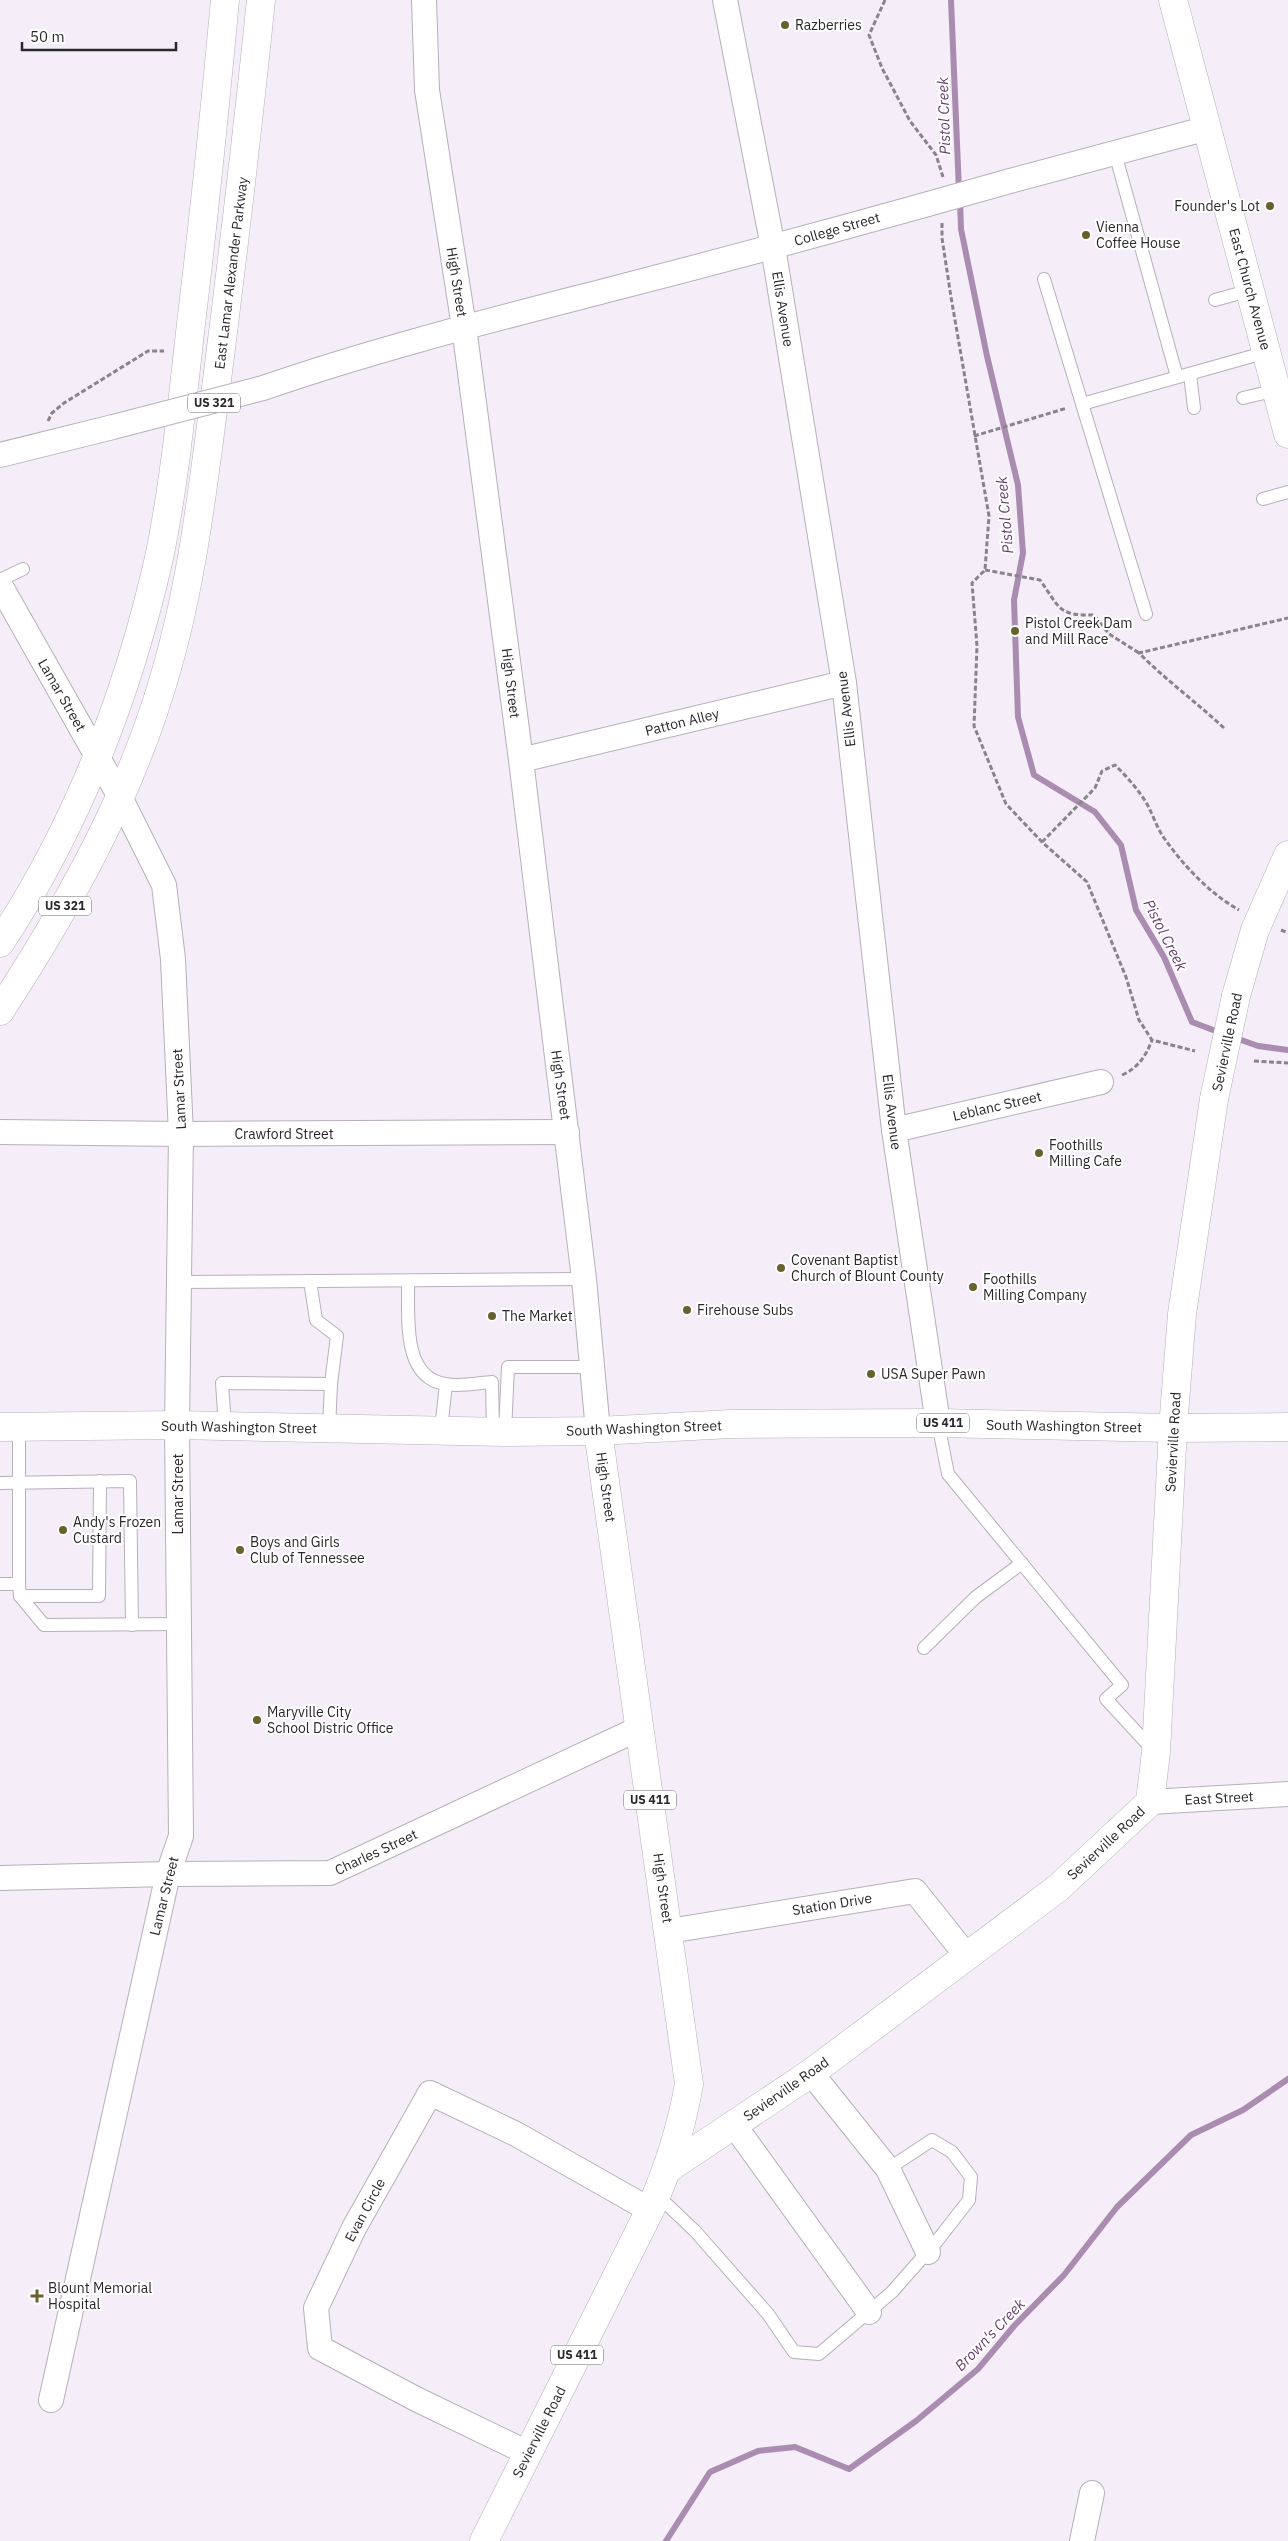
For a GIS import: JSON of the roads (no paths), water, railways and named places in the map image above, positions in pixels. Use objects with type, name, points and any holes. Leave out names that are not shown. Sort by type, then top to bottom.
[{"type":"main road","name":"US 321","points":[[0,944],[60,844],[98,758],[131,666],[159,557],[179,425],[212,147],[225,0]]},
{"type":"main road","name":"East Lamar Alexander Parkway","points":[[0,1011],[50,934],[81,879],[119,796],[148,726],[167,669],[195,552],[245,165],[261,0]]},
{"type":"main road","name":"East Church Avenue","points":[[1173,0],[1288,434]]},
{"type":"main road","name":"Sevierville Road","points":[[484,2541],[654,2202],[669,2168],[812,2073],[966,1955],[1058,1888],[1150,1802],[1156,1752],[1173,1428],[1182,1314],[1214,1099],[1236,996],[1255,930],[1285,864]]},
{"type":"main road","name":"South Washington Street","points":[[10,1427],[225,1426],[329,1430],[499,1431],[598,1430],[731,1424],[938,1423],[1173,1428],[1288,1427]]},
{"type":"main road","name":"High Street","points":[[598,1430],[689,2084],[681,2130],[669,2168]]},
{"type":"street","name":"High Street","points":[[424,0],[427,90],[464,327],[521,760],[568,1132],[598,1430]]},
{"type":"street","name":"Ellis Avenue","points":[[725,0],[773,247],[844,683],[894,1130],[938,1423]]},
{"type":"street","name":"College Street","points":[[0,455],[52,440],[113,427],[263,388],[336,363],[464,327],[773,247],[1208,128]]},
{"type":"street","name":"Lamar Street","points":[[0,585],[119,796],[164,886],[173,959],[181,1134],[177,1426],[181,1836],[168,1874],[51,2400]]},
{"type":"street","name":"Patton Alley","points":[[521,760],[844,683]]},
{"type":"street","name":"Leblanc Street","points":[[894,1130],[1101,1082]]},
{"type":"street","name":"Crawford Street","points":[[0,1132],[181,1134],[568,1132]]},
{"type":"street","name":"Charles Street","points":[[0,1878],[168,1874],[330,1874],[640,1728]]},
{"type":"street","name":"East Street","points":[[1150,1802],[1288,1794]]},
{"type":"street","name":"Station Drive","points":[[669,1931],[915,1891],[966,1955]]},
{"type":"street","points":[[812,2073],[888,2169],[928,2252]]},
{"type":"street","name":"Evan Circle","points":[[528,2453],[416,2399],[320,2348],[316,2308],[354,2228],[430,2093],[654,2202]]},
{"type":"street","points":[[734,2124],[869,2312]]},
{"type":"street","points":[[1082,2541],[1092,2493]]},
{"type":"lane","points":[[1115,153],[1177,377]]},
{"type":"lane","points":[[1044,279],[1146,614]]},
{"type":"lane","points":[[1214,300],[1251,290]]},
{"type":"lane","points":[[1082,404],[1267,352]]},
{"type":"lane","points":[[1190,374],[1194,408]]},
{"type":"lane","points":[[1244,398],[1276,390]]},
{"type":"lane","points":[[1263,499],[1288,492]]},
{"type":"lane","points":[[0,580],[23,569]]},
{"type":"lane","points":[[178,1282],[584,1279]]},
{"type":"lane","points":[[408,1281],[411,1353],[426,1377],[446,1384],[492,1382],[499,1431]]},
{"type":"lane","points":[[310,1282],[316,1320],[337,1336],[331,1384],[329,1430]]},
{"type":"lane","points":[[499,1431],[508,1367],[591,1367]]},
{"type":"lane","points":[[225,1426],[222,1383],[331,1384]]},
{"type":"lane","points":[[441,1430],[446,1384]]},
{"type":"lane","points":[[938,1423],[948,1474],[1122,1684],[1106,1699],[1156,1752]]},
{"type":"lane","points":[[10,1427],[19,1483],[19,1590],[44,1625],[179,1624]]},
{"type":"lane","points":[[0,1584],[19,1590],[99,1596],[100,1481]]},
{"type":"lane","points":[[0,1483],[130,1481],[132,1624]]},
{"type":"lane","points":[[924,1648],[976,1597],[1022,1563]]},
{"type":"lane","points":[[654,2202],[695,2231],[768,2314],[794,2352],[819,2354],[892,2292],[928,2252],[969,2200],[971,2177],[952,2152],[932,2140],[888,2169]]},
{"type":"waterway","name":"Pistol Creek","points":[[951,0],[959,191]]},
{"type":"waterway","name":"Pistol Creek","points":[[960,201],[961,229],[987,356],[1018,485],[1023,553],[1014,600],[1018,717],[1034,775],[1095,812],[1121,845],[1136,910],[1164,957],[1192,1022],[1221,1033]]},
{"type":"waterway","name":"Pistol Creek","points":[[1233,1037],[1258,1046],[1288,1050]]},
{"type":"waterway","name":"Brown's Creek","points":[[666,2541],[710,2472],[758,2451],[795,2447],[849,2469],[916,2421],[978,2369],[1014,2326],[1064,2275],[1117,2207],[1191,2135],[1243,2110],[1288,2079]]},
{"type":"place","name":"Razberries","points":[[785,25]]},
{"type":"place","name":"Founder's Lot","points":[[1270,206]]},
{"type":"place","name":"Vienna Coffee House","points":[[1086,235]]},
{"type":"place","name":"Pistol Creek Dam and Mill Race","points":[[1015,631]]},
{"type":"place","name":"Foothills Milling Cafe","points":[[1039,1153]]},
{"type":"place","name":"Covenant Baptist Church of Blount County","points":[[781,1268]]},
{"type":"place","name":"Foothills Milling Company","points":[[973,1287]]},
{"type":"place","name":"Firehouse Subs","points":[[687,1310]]},
{"type":"place","name":"The Market","points":[[492,1316]]},
{"type":"place","name":"USA Super Pawn","points":[[871,1374]]},
{"type":"place","name":"Andy's Frozen Custard","points":[[63,1530]]},
{"type":"place","name":"Boys and Girls Club of Tennessee","points":[[240,1550]]},
{"type":"place","name":"Maryville City School Distric Office","points":[[257,1720]]},
{"type":"place","name":"Blount Memorial Hospital","points":[[37,2296]]}]
